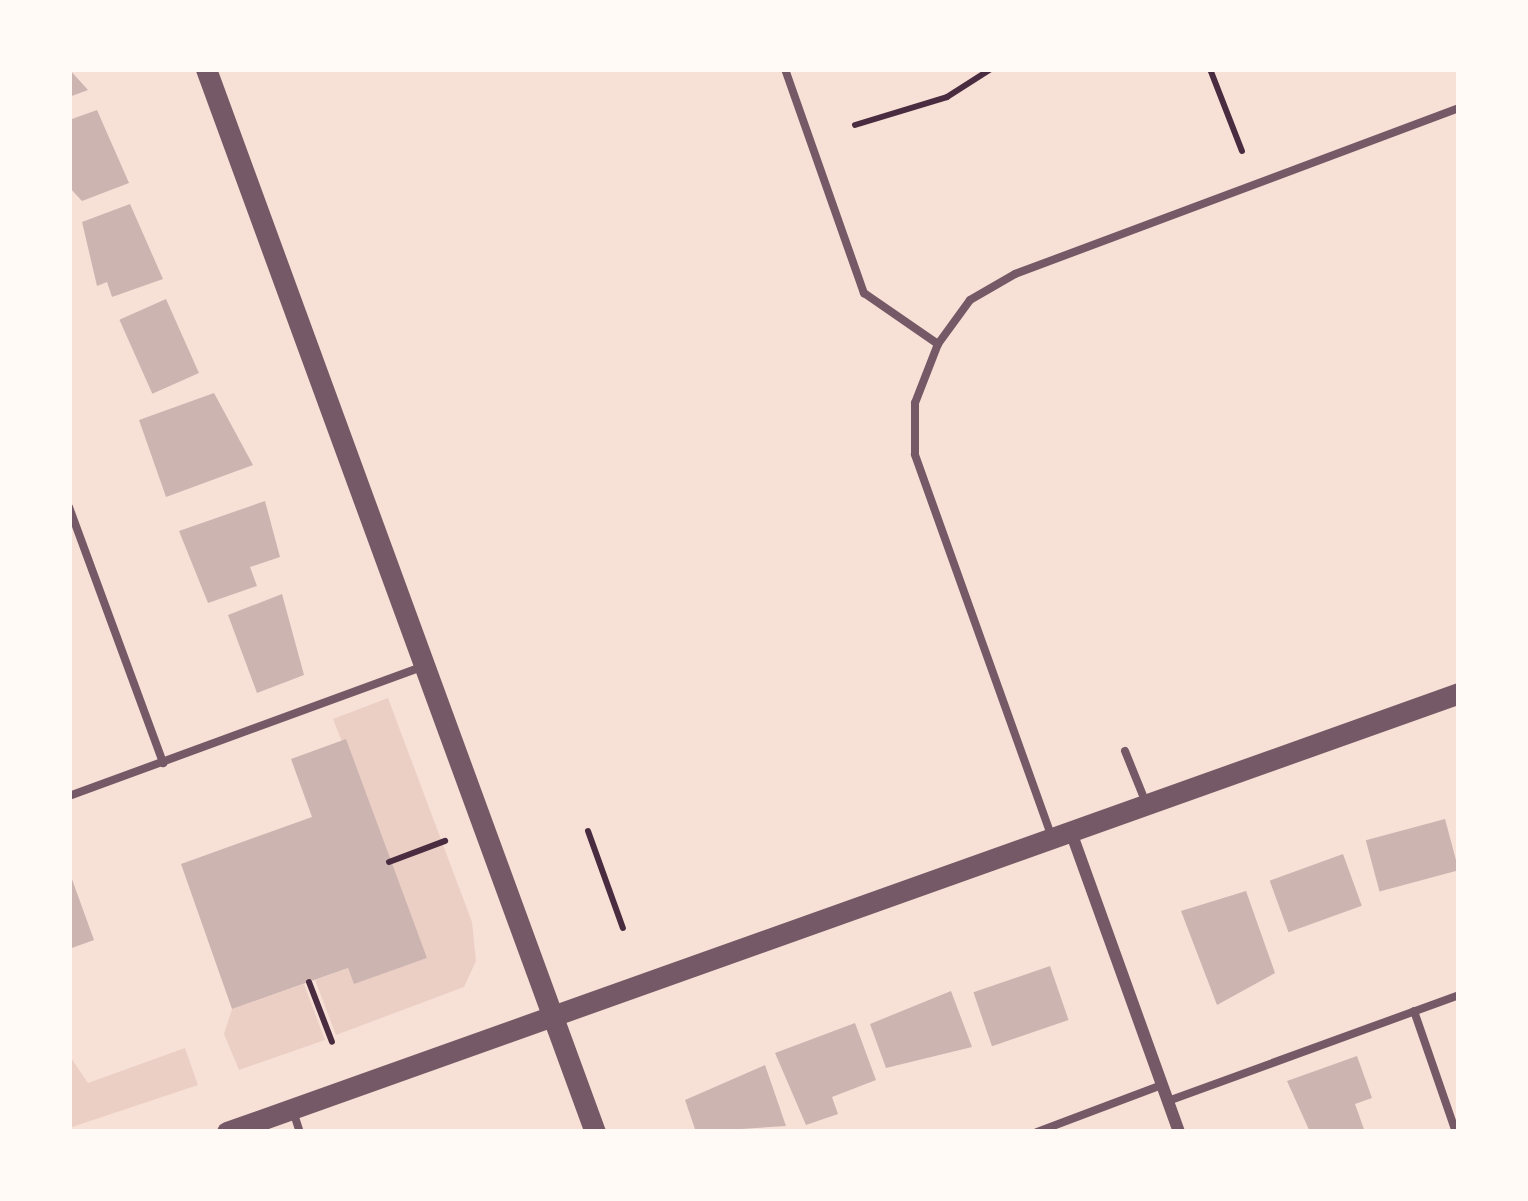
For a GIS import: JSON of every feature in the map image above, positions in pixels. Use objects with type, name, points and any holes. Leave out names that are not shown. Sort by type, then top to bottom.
[{"type":"street","points":[[206,69],[595,1132]]},
{"type":"street","points":[[227,1132],[1459,693]]},
{"type":"street","points":[[1061,835],[1179,1132]]},
{"type":"lane","points":[[785,69],[864,293],[938,344]]},
{"type":"lane","points":[[1061,835],[914,454],[915,403],[938,344],[970,301],[1015,274],[1459,108]]},
{"type":"lane","points":[[69,507],[163,763]]},
{"type":"lane","points":[[69,796],[422,667]]},
{"type":"lane","points":[[1125,751],[1146,804]]},
{"type":"lane","points":[[1168,1102],[1459,994]]},
{"type":"lane","points":[[1414,1011],[1456,1132]]},
{"type":"lane","points":[[1037,1132],[1162,1085]]},
{"type":"lane","points":[[292,1108],[301,1132]]},
{"type":"path","points":[[855,125],[947,97],[992,69]]},
{"type":"path","points":[[1210,69],[1242,151]]},
{"type":"path","points":[[588,831],[623,928]]},
{"type":"path","points":[[389,862],[445,841]]},
{"type":"path","points":[[309,982],[332,1042]]},
{"type":"shaded area","points":[[388,698],[472,922],[476,961],[464,987],[336,1035],[315,980],[348,968],[355,983],[427,958],[333,719]]},
{"type":"shaded area","points":[[304,984],[325,1040],[239,1070],[224,1034],[232,1009]]},
{"type":"shaded area","points":[[185,1048],[198,1085],[69,1128],[69,1055],[88,1083]]},
{"type":"building","points":[[69,69],[88,90],[69,97]]},
{"type":"building","points":[[97,110],[129,183],[82,201],[69,187],[69,120]]},
{"type":"building","points":[[130,204],[163,279],[112,297],[107,282],[97,286],[82,222]]},
{"type":"building","points":[[166,299],[199,373],[152,394],[119,320]]},
{"type":"building","points":[[214,393],[253,465],[166,497],[139,420]]},
{"type":"building","points":[[265,501],[280,557],[250,567],[257,586],[208,603],[179,531]]},
{"type":"building","points":[[282,594],[304,675],[257,693],[228,615]]},
{"type":"building","points":[[346,739],[427,958],[354,984],[348,968],[232,1009],[181,864],[312,817],[291,759]]},
{"type":"building","points":[[1445,819],[1459,870],[1380,891],[1366,840]]},
{"type":"building","points":[[1343,854],[1362,906],[1289,932],[1270,881]]},
{"type":"building","points":[[69,871],[94,940],[69,949]]},
{"type":"building","points":[[1246,891],[1275,973],[1217,1005],[1181,911]]},
{"type":"building","points":[[1050,966],[1069,1020],[992,1046],[973,992]]},
{"type":"building","points":[[951,991],[972,1047],[886,1068],[870,1024]]},
{"type":"building","points":[[855,1023],[876,1080],[832,1097],[838,1114],[806,1125],[775,1053]]},
{"type":"building","points":[[1357,1056],[1372,1098],[1355,1104],[1365,1132],[1310,1132],[1287,1081]]},
{"type":"building","points":[[765,1065],[786,1126],[696,1132],[685,1100]]}]
